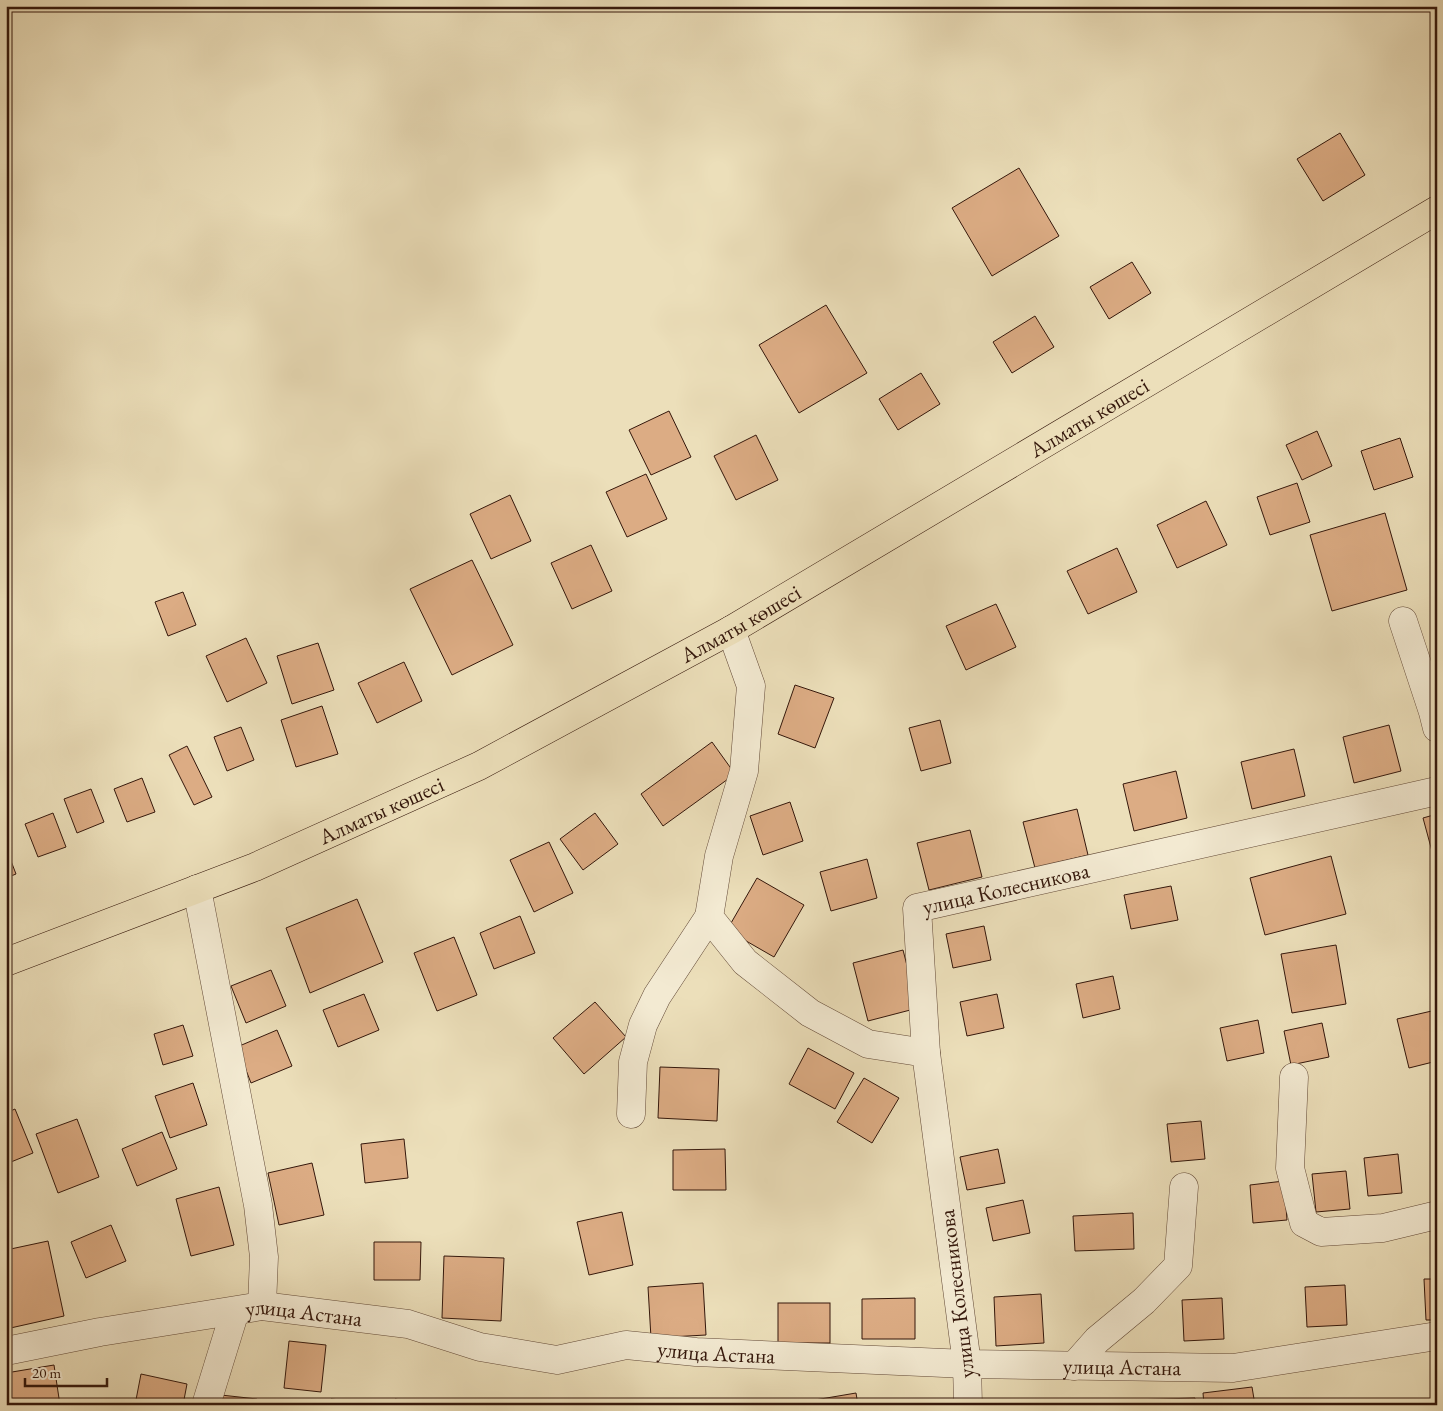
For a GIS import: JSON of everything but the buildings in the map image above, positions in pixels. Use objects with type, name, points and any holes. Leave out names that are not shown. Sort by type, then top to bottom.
[{"type":"main road","name":"Алматы көшесі","points":[[6,962],[256,867],[479,766],[731,630],[1437,210]]},
{"type":"street","points":[[1402,621],[1437,728]]},
{"type":"street","points":[[631,1114],[633,1062],[643,1025],[657,996],[709,917],[719,856],[744,771],[752,686],[731,630]]},
{"type":"street","name":"улица Колесникова","points":[[968,1405],[967,1364],[926,1053],[917,908],[1437,791]]},
{"type":"street","points":[[197,889],[258,1205],[264,1257],[262,1306]]},
{"type":"street","points":[[709,917],[745,962],[810,1012],[868,1044],[926,1053]]},
{"type":"street","points":[[1294,1077],[1290,1168],[1304,1224],[1321,1232],[1383,1228],[1437,1214]]},
{"type":"street","points":[[1074,1366],[1097,1340],[1144,1301],[1178,1266],[1184,1187]]},
{"type":"street","name":"улица Астана","points":[[6,1351],[100,1332],[262,1306],[408,1324],[480,1347],[557,1360],[626,1345],[696,1352],[967,1364],[1233,1368],[1437,1336]]},
{"type":"street","points":[[206,1405],[235,1311]]}]
